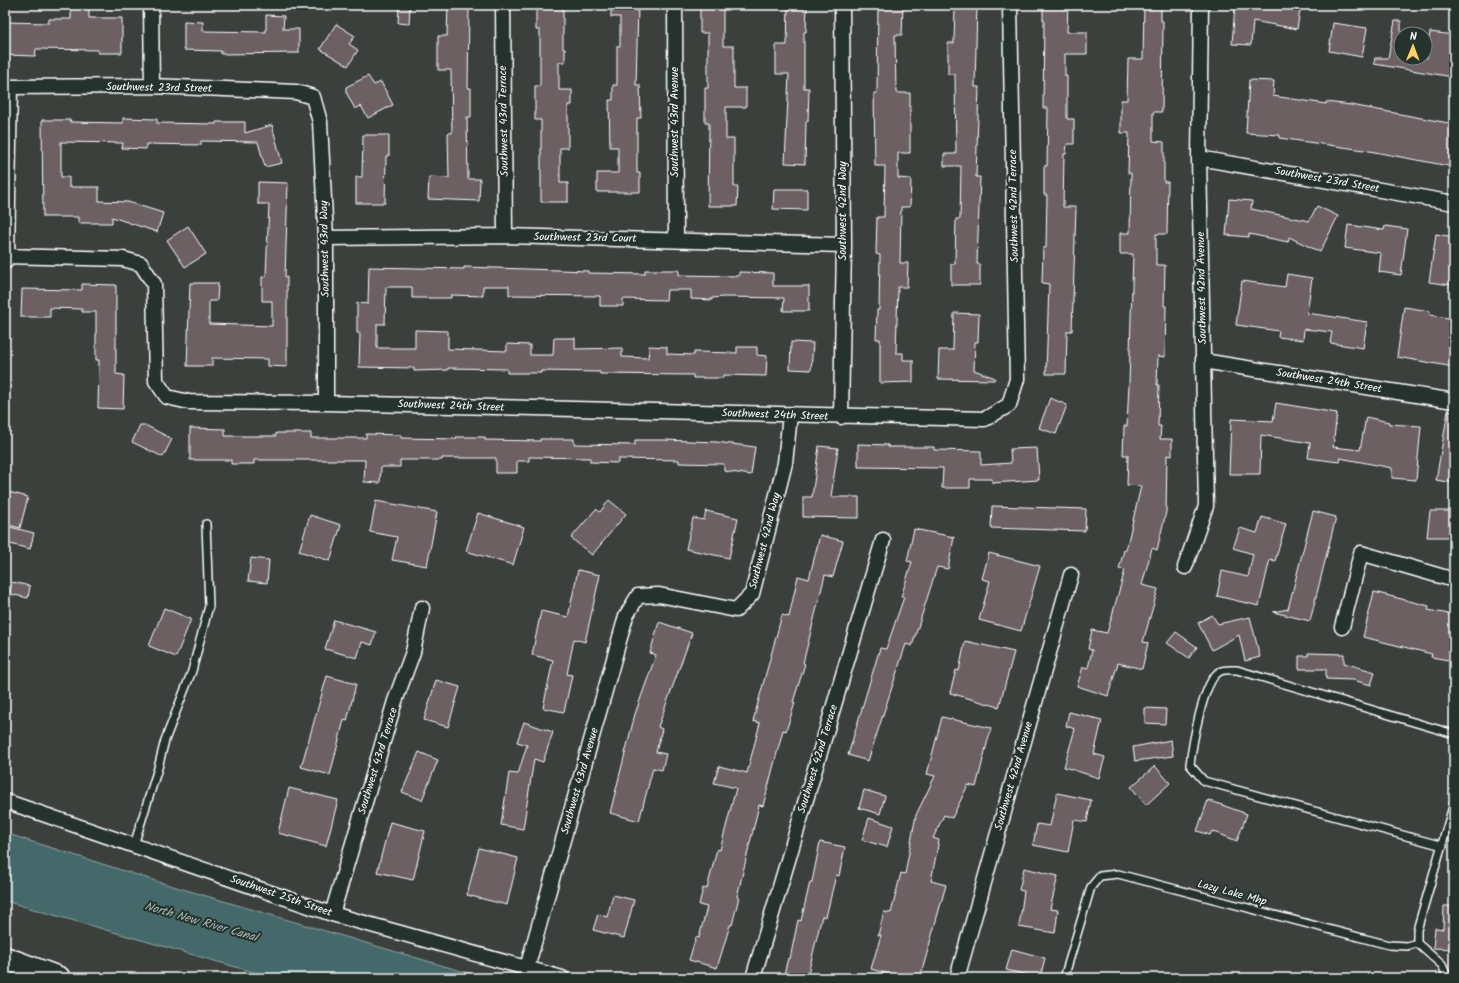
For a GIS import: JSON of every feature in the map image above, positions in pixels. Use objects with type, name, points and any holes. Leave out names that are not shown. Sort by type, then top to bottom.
[{"type":"main road","points":[[5,958],[59,978]]},
{"type":"main road","points":[[28,966],[52,978]]},
{"type":"street","points":[[151,5],[152,86]]},
{"type":"street","name":"Southwest 43rd Terrace","points":[[503,5],[506,236]]},
{"type":"street","name":"Southwest 43rd Avenue","points":[[675,5],[676,240]]},
{"type":"street","name":"Southwest 42nd Way","points":[[841,417],[844,245],[842,5]]},
{"type":"street","name":"Southwest 42nd Terrace","points":[[1009,406],[1017,379],[1010,5]]},
{"type":"street","name":"Southwest 42nd Avenue","points":[[1185,567],[1206,506],[1200,158],[1201,5]]},
{"type":"street","name":"Southwest 23rd Street","points":[[8,87],[152,86],[296,92],[313,97]]},
{"type":"street","points":[[6,258],[8,87]]},
{"type":"street","name":"Southwest 43rd Way","points":[[313,97],[320,122],[326,238],[326,403]]},
{"type":"street","name":"Southwest 23rd Street","points":[[1200,158],[1454,203]]},
{"type":"street","name":"Southwest 23rd Court","points":[[326,238],[506,236],[844,245]]},
{"type":"street","name":"Southwest 24th Street","points":[[6,258],[123,259],[141,264],[154,284],[156,381],[167,397],[189,402],[326,403],[841,417],[985,419],[1009,406]]},
{"type":"street","name":"Southwest 24th Street","points":[[1204,361],[1454,401]]},
{"type":"street","name":"Southwest 42nd Way","points":[[638,596],[659,595],[736,610],[752,594],[785,463],[790,415]]},
{"type":"street","name":"Southwest 42nd Terrace","points":[[753,978],[883,540]]},
{"type":"street","points":[[1342,627],[1361,553],[1454,580]]},
{"type":"street","name":"Southwest 42nd Avenue","points":[[957,978],[1071,575]]},
{"type":"street","name":"Southwest 43rd Avenue","points":[[527,968],[626,616],[638,596]]},
{"type":"street","name":"Southwest 43rd Terrace","points":[[332,914],[395,702],[413,652],[422,608]]},
{"type":"street","name":"Southwest 25th Street","points":[[5,801],[332,914],[562,978]]},
{"type":"lane","points":[[134,845],[158,768],[165,740],[192,671],[209,606],[206,524]]},
{"type":"lane","points":[[1443,846],[1204,781],[1190,766],[1192,744],[1209,682],[1219,671],[1237,670],[1454,734]]},
{"type":"lane","points":[[1448,978],[1442,965],[1417,944],[1417,930],[1443,846],[1454,803]]},
{"type":"lane","name":"Lazy Lake Mhp","points":[[1064,978],[1091,887],[1100,876],[1118,874],[1389,945],[1407,946],[1417,944]]},
{"type":"water","name":"North New River Canal","points":[[5,833],[159,882],[485,978],[274,978],[5,901]]},
{"type":"building","points":[[71,5],[89,5],[89,18],[122,18],[122,53],[98,53],[98,50],[36,49],[35,56],[5,55],[5,22],[49,23],[49,19],[71,19]]},
{"type":"building","points":[[399,5],[410,5],[409,24],[398,23]]},
{"type":"building","points":[[448,5],[469,5],[468,88],[471,88],[471,117],[467,117],[468,179],[480,179],[479,201],[428,199],[429,177],[449,178],[448,133],[452,133],[451,70],[438,70],[438,36],[447,36]]},
{"type":"building","points":[[536,5],[563,5],[563,49],[565,49],[565,62],[559,62],[559,90],[572,90],[572,105],[568,105],[568,148],[560,148],[560,183],[568,183],[568,202],[541,202],[541,120],[535,120],[535,86],[540,86],[540,30],[536,30]]},
{"type":"building","points":[[611,5],[638,5],[636,85],[640,85],[641,118],[637,118],[637,173],[640,173],[640,192],[597,192],[597,173],[618,173],[618,147],[610,147],[609,100],[613,100],[613,85],[617,85],[617,46],[620,46],[620,17],[611,17]]},
{"type":"building","points":[[700,5],[723,5],[723,46],[734,46],[734,88],[746,88],[746,107],[726,107],[726,139],[734,139],[734,187],[738,187],[737,206],[708,206],[709,123],[705,123],[705,88],[708,88],[708,33],[700,33]]},
{"type":"building","points":[[788,5],[807,5],[806,32],[804,32],[804,88],[809,88],[808,121],[806,121],[805,164],[785,163],[789,74],[776,74],[776,45],[787,45]]},
{"type":"building","points":[[878,5],[903,5],[902,35],[895,35],[896,93],[910,93],[910,153],[898,153],[898,178],[911,179],[910,207],[901,207],[900,263],[908,263],[907,287],[898,287],[896,353],[903,353],[903,360],[913,360],[913,382],[880,383],[880,339],[876,339],[877,310],[879,310],[880,255],[876,254],[877,217],[884,217],[885,166],[875,166],[874,93],[877,93]]},
{"type":"building","points":[[955,5],[977,5],[975,87],[979,87],[976,177],[980,177],[977,264],[980,264],[980,285],[951,285],[951,264],[955,264],[956,219],[960,219],[961,166],[944,166],[944,154],[956,154],[955,74],[948,74],[948,43],[954,43]]},
{"type":"building","points":[[1043,5],[1068,5],[1067,32],[1087,32],[1087,54],[1065,54],[1065,76],[1067,76],[1067,119],[1074,119],[1074,144],[1067,144],[1066,154],[1064,154],[1063,207],[1076,207],[1072,331],[1067,331],[1066,374],[1046,374],[1049,284],[1042,283],[1043,248],[1046,248],[1047,195],[1044,195],[1044,166],[1047,166],[1048,108],[1043,108]]},
{"type":"building","points":[[1144,5],[1161,5],[1161,21],[1163,21],[1162,112],[1153,112],[1153,141],[1164,142],[1164,182],[1168,182],[1167,234],[1156,234],[1156,265],[1165,265],[1164,306],[1166,306],[1165,357],[1158,356],[1157,385],[1159,385],[1158,426],[1161,426],[1160,439],[1172,439],[1172,456],[1167,455],[1166,512],[1157,550],[1152,548],[1142,585],[1158,589],[1143,642],[1148,643],[1142,669],[1118,663],[1108,696],[1077,686],[1083,667],[1088,668],[1092,650],[1088,649],[1092,630],[1107,633],[1125,570],[1119,569],[1124,550],[1126,550],[1141,486],[1127,485],[1128,455],[1123,455],[1124,426],[1127,426],[1133,254],[1120,254],[1120,233],[1130,233],[1131,173],[1128,173],[1129,133],[1121,133],[1121,100],[1127,100],[1128,59],[1143,59]]},
{"type":"building","points":[[1235,5],[1270,5],[1300,10],[1297,29],[1253,21],[1251,45],[1232,44]]},
{"type":"building","points":[[266,15],[284,16],[283,29],[299,29],[299,53],[221,54],[221,51],[184,50],[184,21],[203,22],[203,31],[266,32]]},
{"type":"building","points":[[1395,21],[1401,21],[1401,26],[1394,26]]},
{"type":"building","points":[[1333,23],[1367,28],[1362,57],[1329,51]]},
{"type":"building","points":[[336,24],[355,36],[349,44],[358,50],[348,66],[320,49]]},
{"type":"building","points":[[1393,32],[1393,66],[1433,66],[1433,32],[1454,35],[1453,77],[1374,64],[1375,58],[1388,58]]},
{"type":"building","points":[[368,76],[374,85],[381,82],[393,105],[368,118],[361,106],[355,109],[346,92],[346,87]]},
{"type":"building","points":[[1249,80],[1274,81],[1273,96],[1326,104],[1326,102],[1351,105],[1454,124],[1454,167],[1364,150],[1279,138],[1280,135],[1246,133]]},
{"type":"building","points":[[123,118],[157,119],[157,123],[216,124],[216,122],[245,122],[245,133],[272,125],[282,163],[265,167],[258,142],[201,141],[201,145],[146,144],[146,149],[122,148],[123,143],[61,142],[61,177],[69,177],[69,187],[99,187],[99,201],[128,202],[163,213],[157,232],[112,217],[112,223],[78,223],[78,217],[43,217],[42,120],[123,123]]},
{"type":"building","points":[[363,135],[389,135],[389,156],[386,156],[385,203],[356,203],[356,177],[362,177]]},
{"type":"building","points":[[258,182],[288,183],[285,277],[287,277],[287,367],[268,366],[268,359],[212,358],[212,366],[187,366],[190,283],[218,283],[217,301],[209,301],[209,324],[272,326],[272,301],[262,301],[262,277],[266,277],[269,204],[258,204]]},
{"type":"building","points":[[774,189],[807,189],[807,210],[773,209]]},
{"type":"building","points":[[1229,199],[1252,201],[1251,209],[1309,221],[1317,206],[1338,216],[1320,252],[1289,237],[1288,242],[1249,234],[1249,237],[1226,235]]},
{"type":"building","points":[[1348,225],[1384,230],[1385,226],[1407,229],[1401,275],[1379,272],[1381,253],[1345,248]]},
{"type":"building","points":[[188,226],[206,254],[185,267],[167,240]]},
{"type":"building","points":[[1436,234],[1454,237],[1454,266],[1451,285],[1429,282]]},
{"type":"building","points":[[369,267],[464,269],[464,267],[588,271],[588,273],[645,274],[645,270],[679,270],[679,275],[739,276],[739,272],[773,273],[773,286],[809,286],[809,311],[783,311],[784,298],[724,297],[712,298],[712,300],[691,299],[691,290],[667,290],[666,300],[623,299],[623,306],[600,306],[600,296],[509,295],[509,286],[483,286],[483,296],[451,295],[451,298],[412,298],[412,287],[386,287],[385,324],[377,324],[377,348],[415,348],[415,330],[448,331],[448,349],[507,351],[507,344],[530,345],[530,355],[553,355],[554,338],[575,338],[575,349],[622,348],[622,357],[648,358],[649,346],[667,347],[667,354],[694,355],[694,352],[737,353],[737,347],[757,347],[757,355],[767,356],[766,376],[723,375],[723,378],[693,378],[693,375],[600,374],[600,372],[541,371],[541,373],[507,373],[507,369],[448,368],[448,370],[414,371],[414,368],[359,367],[360,333],[357,333],[357,303],[368,304]]},
{"type":"building","points":[[1287,274],[1312,278],[1307,313],[1367,322],[1363,348],[1330,343],[1332,332],[1304,329],[1303,340],[1278,337],[1279,331],[1236,325],[1242,281],[1285,287]]},
{"type":"building","points":[[82,284],[116,285],[116,374],[124,375],[123,409],[98,408],[99,360],[96,360],[96,312],[82,312],[82,309],[50,308],[50,317],[21,317],[22,289],[82,290]]},
{"type":"building","points":[[1404,307],[1430,311],[1430,315],[1454,319],[1454,367],[1397,357]]},
{"type":"building","points":[[954,313],[979,314],[978,342],[975,342],[974,370],[995,378],[994,380],[938,379],[939,350],[953,350]]},
{"type":"building","points":[[791,342],[813,343],[811,370],[790,369]]},
{"type":"building","points":[[1050,398],[1067,405],[1056,434],[1039,428]]},
{"type":"building","points":[[1276,403],[1337,413],[1333,447],[1360,450],[1366,417],[1389,422],[1389,424],[1421,426],[1416,480],[1392,478],[1392,468],[1340,458],[1339,462],[1308,458],[1310,443],[1261,435],[1260,474],[1229,474],[1231,419],[1273,421]]},
{"type":"building","points":[[1448,411],[1454,412],[1454,483],[1436,480]]},
{"type":"building","points":[[140,425],[145,425],[172,439],[163,457],[132,442]]},
{"type":"building","points":[[190,428],[225,429],[225,436],[276,436],[276,433],[311,433],[311,438],[366,438],[366,434],[401,435],[401,438],[456,439],[456,437],[485,437],[485,440],[540,441],[540,439],[574,439],[574,444],[635,445],[635,440],[664,440],[716,442],[755,447],[751,475],[724,471],[724,464],[679,463],[679,460],[618,459],[618,463],[590,462],[590,458],[529,457],[529,461],[517,461],[517,473],[496,473],[496,458],[442,458],[442,460],[400,460],[400,467],[381,467],[380,483],[364,482],[365,460],[254,460],[254,464],[231,464],[231,460],[190,460]]},
{"type":"building","points":[[858,444],[888,445],[888,447],[934,447],[934,450],[981,451],[981,465],[1011,463],[1010,449],[1037,448],[1039,480],[992,483],[992,479],[970,479],[970,488],[942,488],[943,468],[858,467]]},
{"type":"building","points":[[819,446],[838,448],[831,497],[859,497],[859,518],[803,517],[803,497],[812,497]]},
{"type":"building","points":[[5,491],[28,497],[20,528],[5,524]]},
{"type":"building","points":[[609,500],[626,514],[592,555],[571,538],[596,509],[600,512]]},
{"type":"building","points":[[376,501],[437,512],[427,566],[392,560],[397,537],[370,532]]},
{"type":"building","points":[[992,506],[1086,509],[1085,531],[991,528]]},
{"type":"building","points":[[706,511],[738,518],[729,558],[686,549],[693,518],[704,520]]},
{"type":"building","points":[[1313,511],[1336,517],[1310,621],[1273,612],[1288,609]]},
{"type":"building","points":[[1430,511],[1454,511],[1454,537],[1427,537]]},
{"type":"building","points":[[478,513],[524,527],[513,565],[466,551]]},
{"type":"building","points":[[310,515],[341,525],[330,561],[299,551]]},
{"type":"building","points":[[1262,517],[1286,524],[1275,561],[1270,559],[1259,606],[1217,596],[1222,571],[1248,577],[1253,554],[1233,548],[1240,528],[1257,533]]},
{"type":"building","points":[[10,527],[34,533],[30,549],[6,543]]},
{"type":"building","points":[[914,529],[954,537],[948,569],[937,567],[912,646],[906,644],[868,761],[848,755],[880,648],[886,649],[904,597],[901,597],[912,562],[907,561]]},
{"type":"building","points":[[820,535],[843,541],[833,577],[825,575],[803,663],[805,664],[793,702],[795,703],[786,731],[783,730],[763,806],[759,805],[737,897],[739,897],[732,925],[730,925],[717,968],[689,960],[696,937],[699,938],[707,907],[699,905],[703,888],[707,889],[717,849],[720,850],[736,788],[714,783],[719,766],[747,773],[760,723],[753,721],[782,615],[789,617],[798,576],[809,579]]},
{"type":"building","points":[[989,553],[1040,566],[1021,631],[979,620],[990,581],[982,579]]},
{"type":"building","points":[[251,558],[269,560],[267,583],[248,581]]},
{"type":"building","points":[[578,570],[600,575],[585,642],[574,639],[567,674],[572,675],[564,712],[543,708],[553,660],[532,655],[541,611],[568,617]]},
{"type":"building","points":[[12,582],[30,586],[28,598],[10,594]]},
{"type":"building","points":[[1374,592],[1429,606],[1428,610],[1454,615],[1454,661],[1431,657],[1432,654],[1363,637]]},
{"type":"building","points":[[164,608],[191,619],[176,657],[149,646]]},
{"type":"building","points":[[1212,615],[1218,624],[1250,617],[1260,657],[1245,661],[1239,635],[1212,650],[1198,623]]},
{"type":"building","points":[[334,620],[376,632],[372,645],[362,642],[357,658],[325,649]]},
{"type":"building","points":[[659,622],[692,633],[658,727],[662,729],[656,752],[666,754],[662,770],[653,768],[639,821],[610,813],[635,714],[656,655],[650,653]]},
{"type":"building","points":[[1176,632],[1197,647],[1189,658],[1167,643]]},
{"type":"building","points":[[965,641],[1014,652],[999,707],[950,693],[956,670],[959,671]]},
{"type":"building","points":[[1308,653],[1344,654],[1344,663],[1375,672],[1371,685],[1353,680],[1326,679],[1326,669],[1299,669],[1299,656],[1308,656]]},
{"type":"building","points":[[327,676],[356,684],[347,721],[344,720],[330,775],[301,767]]},
{"type":"building","points":[[436,680],[460,687],[448,727],[424,720]]},
{"type":"building","points":[[1145,708],[1166,709],[1165,724],[1145,723]]},
{"type":"building","points":[[1069,712],[1102,720],[1094,754],[1105,757],[1099,778],[1064,767],[1075,729],[1066,726]]},
{"type":"building","points":[[942,717],[991,728],[976,787],[968,785],[952,818],[944,815],[933,838],[939,840],[931,881],[946,885],[920,978],[903,978],[871,969],[881,935],[878,935],[884,912],[891,913],[901,873],[905,874],[916,815],[935,776],[927,774]]},
{"type":"building","points":[[524,722],[553,732],[543,762],[534,759],[523,829],[501,825],[509,773],[518,774],[527,745],[517,742]]},
{"type":"building","points":[[1171,740],[1173,756],[1135,761],[1133,747]]},
{"type":"building","points":[[419,752],[438,760],[422,800],[402,792]]},
{"type":"building","points":[[1155,766],[1170,783],[1146,805],[1131,787]]},
{"type":"building","points":[[289,788],[338,800],[326,846],[278,833]]},
{"type":"building","points":[[864,790],[885,796],[880,814],[859,808]]},
{"type":"building","points":[[1057,793],[1091,800],[1087,822],[1074,820],[1068,852],[1033,845],[1037,824],[1050,826]]},
{"type":"building","points":[[1208,800],[1247,814],[1237,841],[1212,831],[1210,835],[1197,831]]},
{"type":"building","points":[[869,818],[893,826],[887,847],[862,840]]},
{"type":"building","points":[[390,822],[425,831],[413,880],[377,872]]},
{"type":"building","points":[[820,842],[845,847],[839,876],[836,875],[826,917],[822,916],[807,978],[783,978],[788,958],[790,959],[798,920],[801,921],[810,882],[812,882]]},
{"type":"building","points":[[479,848],[518,858],[507,905],[467,895]]},
{"type":"building","points":[[1024,868],[1058,876],[1050,909],[1058,910],[1055,933],[1019,927],[1024,891],[1019,890]]},
{"type":"building","points":[[613,895],[634,900],[624,938],[593,930],[598,914],[607,917]]},
{"type":"building","points":[[1444,906],[1454,906],[1454,949],[1433,948],[1435,928],[1443,929]]},
{"type":"building","points":[[1012,949],[1045,958],[1040,978],[1006,970]]}]
